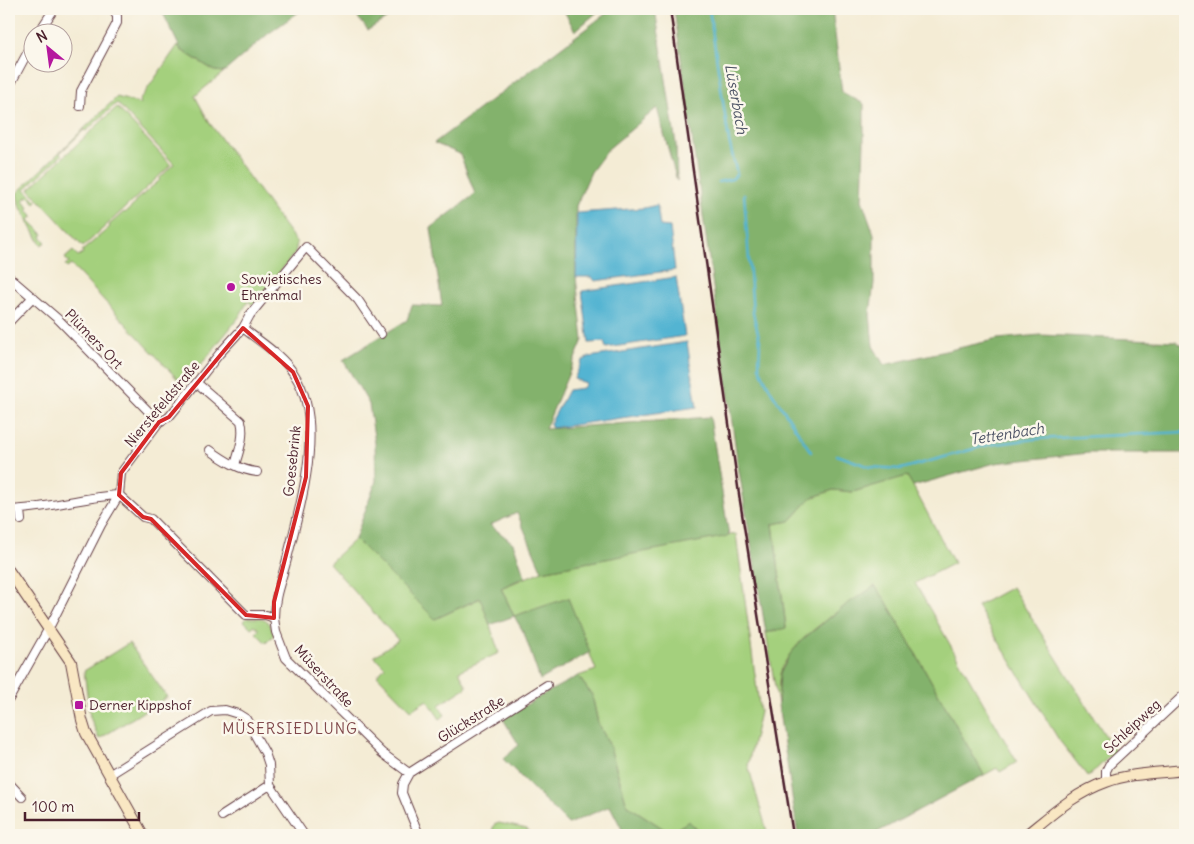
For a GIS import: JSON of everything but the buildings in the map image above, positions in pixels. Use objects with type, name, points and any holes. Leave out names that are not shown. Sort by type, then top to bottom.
[{"type":"street","points":[[46,22],[54,9]]},
{"type":"street","points":[[80,106],[81,91],[117,24],[117,16],[112,9]]},
{"type":"street","points":[[9,87],[22,63]]},
{"type":"street","name":"Nierstefeldstraße","points":[[9,699],[49,628],[101,525],[119,495],[122,473],[159,422],[169,417],[220,353],[243,328],[250,315],[306,247],[358,300],[381,334]]},
{"type":"street","name":"Plümers Ort","points":[[9,277],[33,297],[159,422]]},
{"type":"street","points":[[9,322],[33,297]]},
{"type":"street","name":"Goesebrink","points":[[243,328],[284,362],[293,372],[302,386],[308,406],[309,434],[306,477],[298,519],[274,602],[274,618]]},
{"type":"street","points":[[197,383],[242,421],[243,428],[235,465]]},
{"type":"street","points":[[210,450],[246,471],[257,472]]},
{"type":"street","points":[[9,510],[119,495],[143,517],[151,519],[246,616],[266,615],[274,618]]},
{"type":"street","points":[[20,510],[21,520]]},
{"type":"street","points":[[9,570],[71,662],[86,733],[142,835]]},
{"type":"street","name":"Müserstraße","points":[[274,618],[276,632],[286,658],[382,753],[409,773]]},
{"type":"street","name":"Glückstraße","points":[[409,773],[547,685]]},
{"type":"street","name":"Schleipweg","points":[[1106,781],[1109,765],[1185,694]]},
{"type":"street","points":[[109,775],[211,711],[225,710],[246,719],[266,753],[270,785],[304,835]]},
{"type":"street","points":[[1026,835],[1076,796],[1106,781],[1185,770]]},
{"type":"street","points":[[409,773],[403,784],[402,794],[419,835]]},
{"type":"street","points":[[9,783],[22,797]]},
{"type":"street","points":[[222,816],[270,785]]},
{"type":"highlighted area","points":[[243,328],[293,372],[308,406],[306,477],[274,602],[274,618],[246,615],[151,519],[143,517],[119,495],[121,473],[159,422],[169,417]]},
{"type":"green space","points":[[161,9],[303,9],[268,34],[224,72],[215,71],[181,50]]},
{"type":"green space","points":[[351,9],[402,9],[368,30]]},
{"type":"green space","points":[[563,9],[601,9],[575,31]]},
{"type":"green space","points":[[612,9],[655,9],[676,144],[677,181],[657,108],[608,149],[591,172],[576,206],[576,277],[583,340],[545,429],[710,417],[729,536],[542,571],[517,513],[490,525],[513,543],[525,577],[501,588],[514,616],[490,625],[480,598],[435,619],[355,539],[376,481],[375,443],[369,404],[343,360],[407,320],[412,305],[442,306],[431,228],[475,194],[460,154],[434,143]]},
{"type":"green space","points":[[674,9],[832,9],[842,92],[864,104],[862,200],[874,234],[874,283],[870,314],[873,346],[884,365],[998,339],[1040,335],[1176,341],[1185,348],[1185,453],[1089,453],[995,463],[913,486],[907,476],[853,492],[833,490],[811,498],[790,521],[773,524],[786,628],[766,633],[738,465]]},
{"type":"green space","points":[[178,45],[181,50],[215,71],[224,72],[195,96],[209,122],[297,243],[295,253],[253,305],[248,301],[239,317],[184,386],[71,265],[67,268],[65,266],[69,263],[65,258],[73,251],[78,256],[83,253],[82,251],[136,203],[135,201],[160,180],[174,164],[117,103],[86,131],[84,130],[60,153],[62,155],[25,189],[37,201],[35,203],[28,196],[23,200],[29,208],[27,210],[33,216],[29,220],[43,234],[41,237],[46,242],[41,245],[19,204],[17,193],[117,97],[140,104],[139,101]]},
{"type":"green space","points":[[117,107],[171,165],[83,247],[29,189]]},
{"type":"green space","points":[[907,475],[954,563],[915,583],[1017,762],[1000,772],[997,768],[984,775],[885,599],[875,586],[820,624],[795,648],[780,674],[778,705],[766,633],[786,627],[773,524],[790,521],[811,498],[833,490],[853,492]]},
{"type":"green space","points":[[736,534],[760,712],[748,765],[768,835],[702,835],[689,821],[670,833],[627,805],[609,744],[598,723],[592,695],[578,676],[596,670],[568,599],[514,616],[501,588],[542,571]]},
{"type":"green space","points":[[355,539],[435,619],[481,598],[499,653],[459,671],[467,687],[439,705],[445,715],[440,719],[427,700],[411,710],[377,675],[385,667],[374,656],[398,640],[329,563]]},
{"type":"green space","points":[[875,586],[885,599],[984,775],[872,835],[798,835],[778,705],[780,674],[790,654],[803,639],[847,604]]},
{"type":"green space","points":[[1012,587],[1115,751],[1088,777],[1059,740],[977,606]]},
{"type":"green space","points":[[568,598],[590,652],[540,680],[524,633],[514,616]]},
{"type":"green space","points":[[247,618],[265,619],[270,624],[274,635],[266,643],[256,633],[259,630],[255,625],[251,628],[244,621]]},
{"type":"green space","points":[[129,643],[167,697],[99,739],[90,717],[84,671]]},
{"type":"green space","points":[[578,676],[592,695],[598,723],[609,744],[627,805],[670,833],[689,821],[702,835],[625,835],[610,806],[568,824],[503,759],[519,745],[503,719]]},
{"type":"green space","points":[[499,823],[527,829],[530,835],[491,835],[494,825]]},
{"type":"water","points":[[657,205],[660,226],[670,227],[675,270],[595,281],[592,277],[576,277],[577,213],[644,208]]},
{"type":"water","points":[[676,277],[685,336],[606,348],[604,342],[589,343],[582,291]]},
{"type":"water","points":[[687,342],[697,407],[552,428],[550,424],[568,390],[583,388],[586,383],[574,379],[582,361],[589,357]]},
{"type":"waterway","name":"Lüserbach","points":[[709,9],[729,141],[737,174],[732,179],[718,182]]},
{"type":"waterway","name":"Tettenbach","points":[[744,194],[753,313],[760,341],[759,367],[771,391],[811,452]]},
{"type":"waterway","name":"Tettenbach","points":[[837,455],[870,467],[901,469],[988,445],[1035,439],[1185,432]]},
{"type":"railway","points":[[670,9],[740,501],[793,835]]},
{"type":"place","name":"Sowjetisches Ehrenmal","points":[[231,287]]},
{"type":"place","name":"Derner Kippshof","points":[[79,705]]},
{"type":"district","name":"MÜSERSIEDLUNG","points":[[290,729]]}]
